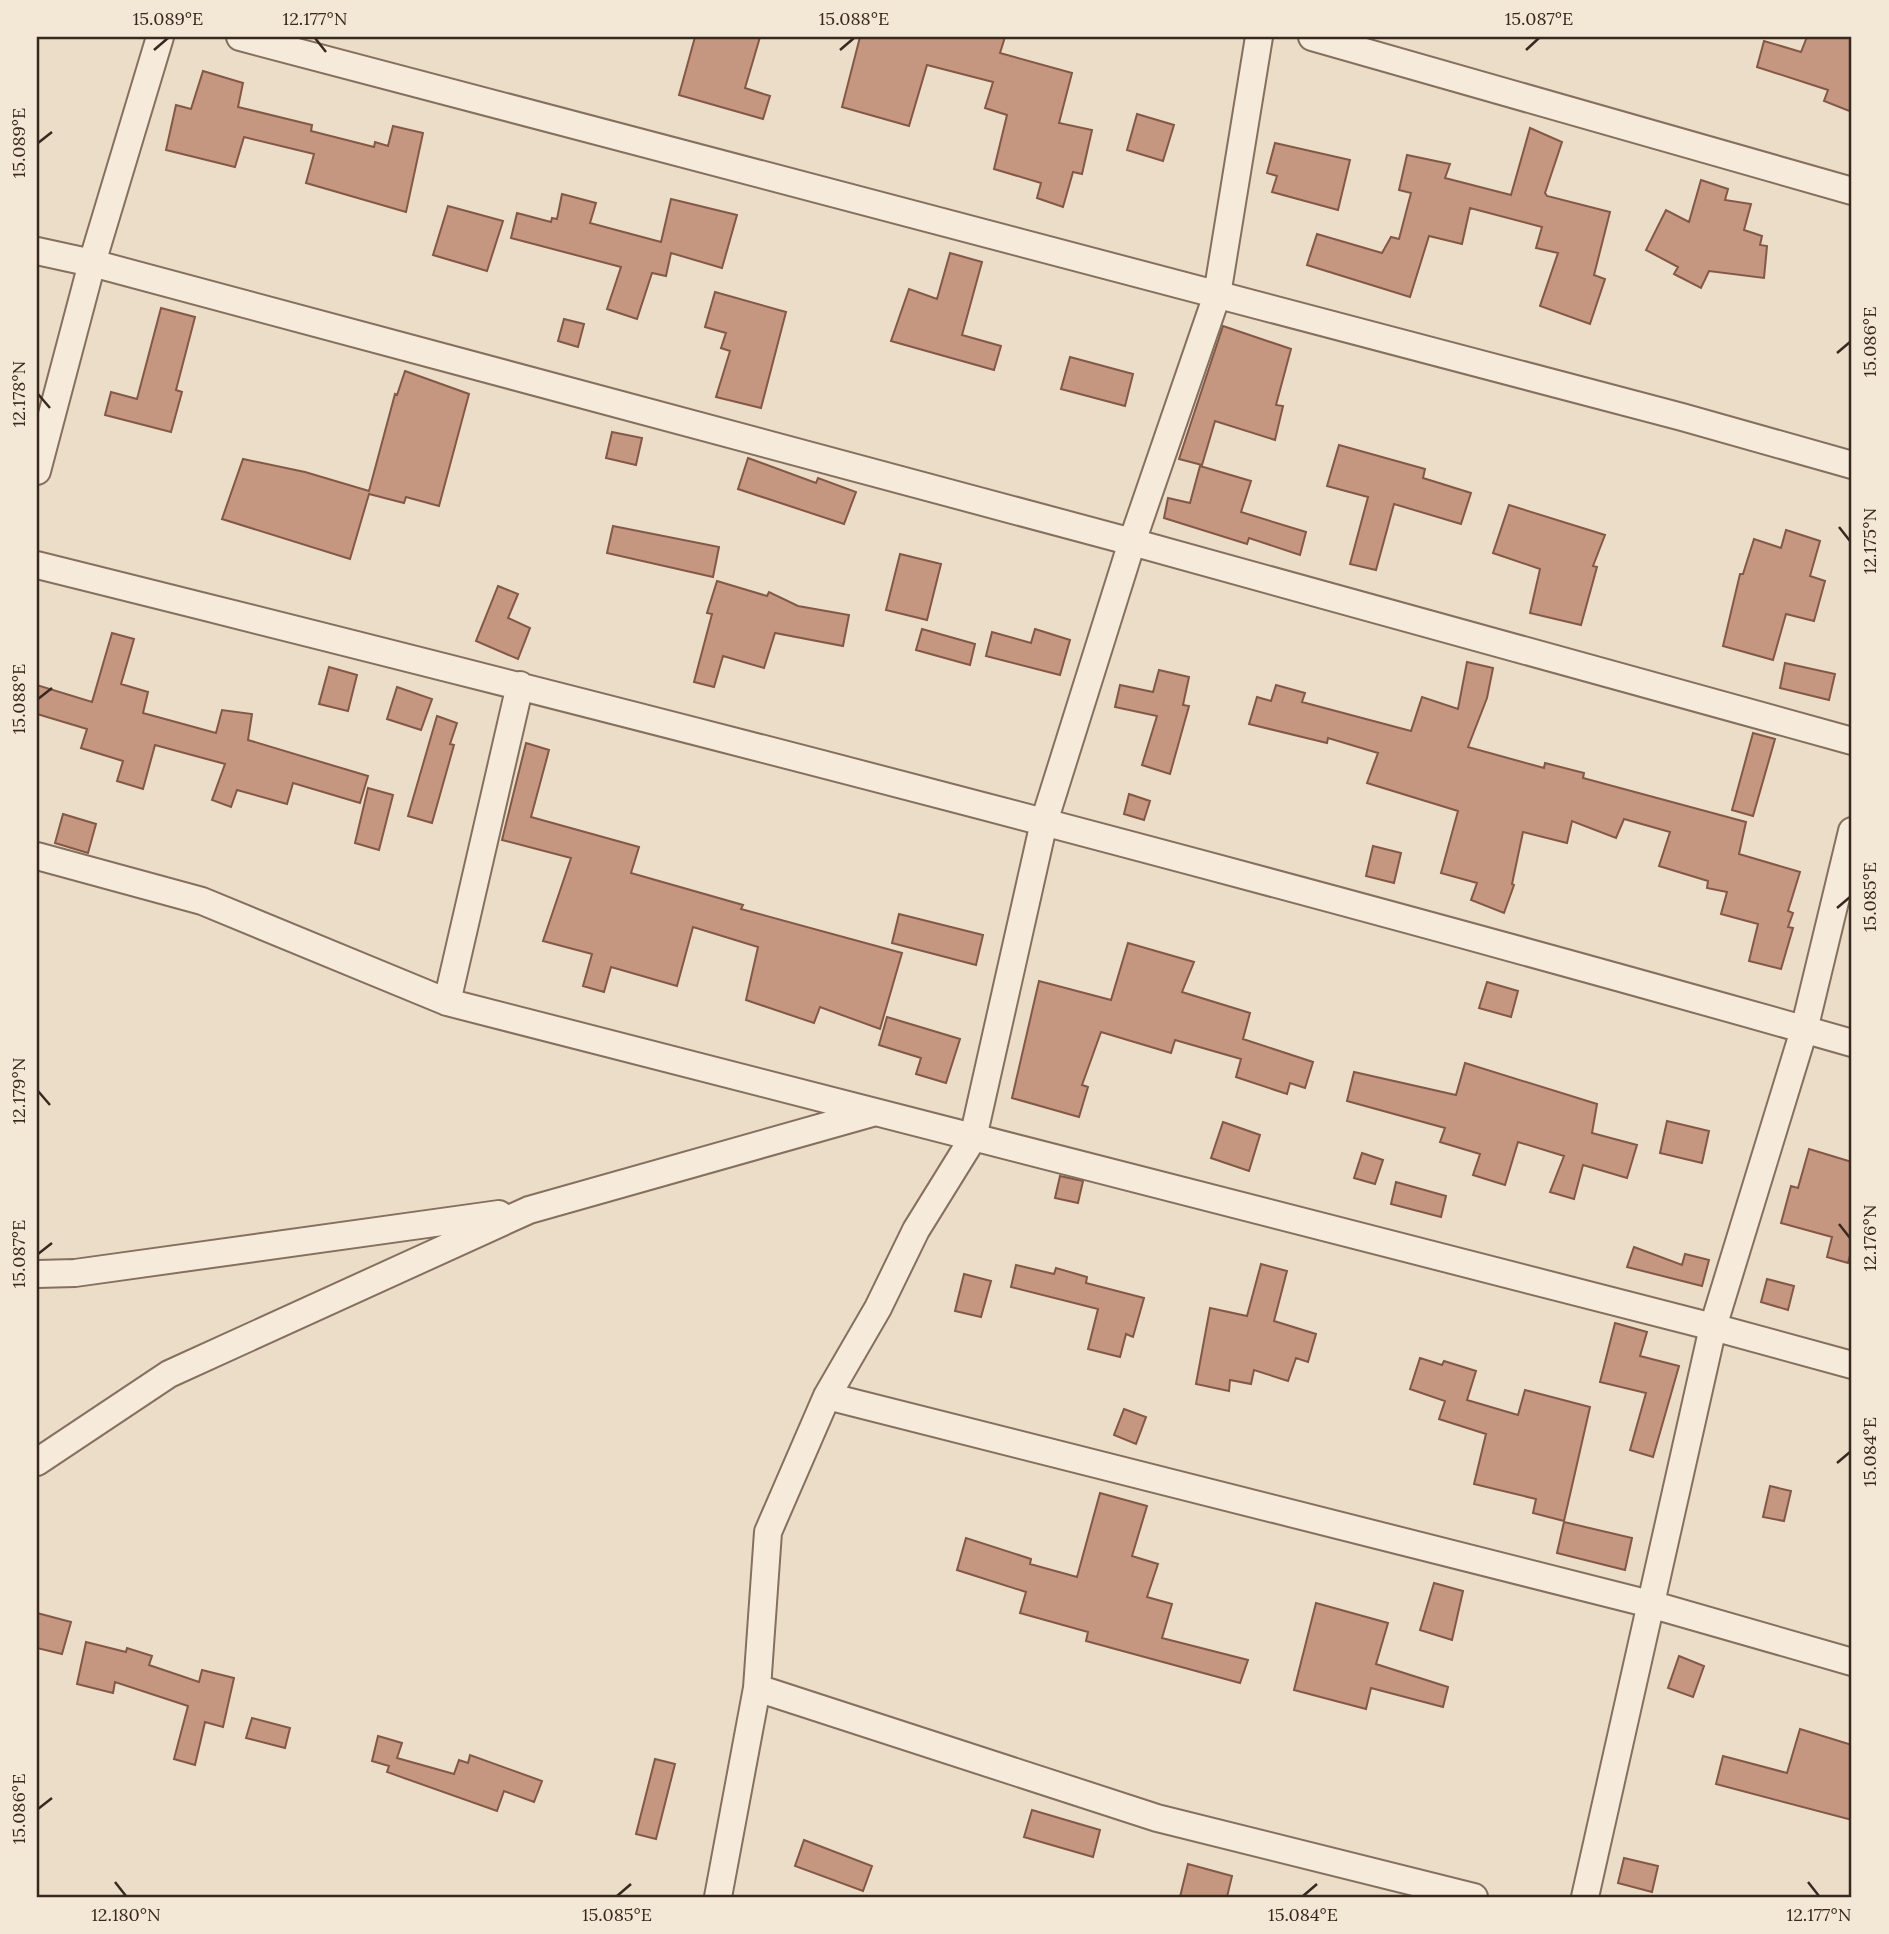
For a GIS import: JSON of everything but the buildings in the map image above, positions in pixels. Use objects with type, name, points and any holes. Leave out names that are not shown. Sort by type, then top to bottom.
[{"type":"street","points":[[37,471],[92,263],[160,37]]},
{"type":"street","points":[[240,37],[1682,417],[1852,465]]},
{"type":"street","points":[[718,1897],[757,1688],[768,1532],[827,1396],[878,1308],[916,1230],[973,1138],[1044,822],[1132,542],[1217,295],[1259,37]]},
{"type":"street","points":[[1312,37],[1852,191]]},
{"type":"street","points":[[37,251],[92,263],[1132,542],[1852,741]]},
{"type":"street","points":[[37,565],[520,685],[1044,822],[1852,1044]]},
{"type":"street","points":[[447,1002],[520,685]]},
{"type":"street","points":[[1585,1897],[1713,1326],[1804,1030],[1852,831]]},
{"type":"street","points":[[37,856],[202,901],[447,1002],[1713,1326],[1852,1365]]},
{"type":"street","points":[[37,1274],[75,1273],[529,1210],[874,1112]]},
{"type":"street","points":[[37,1462],[169,1374],[529,1210]]},
{"type":"street","points":[[827,1396],[1650,1604],[1852,1662]]},
{"type":"street","points":[[757,1688],[1157,1818],[1474,1897]]}]
